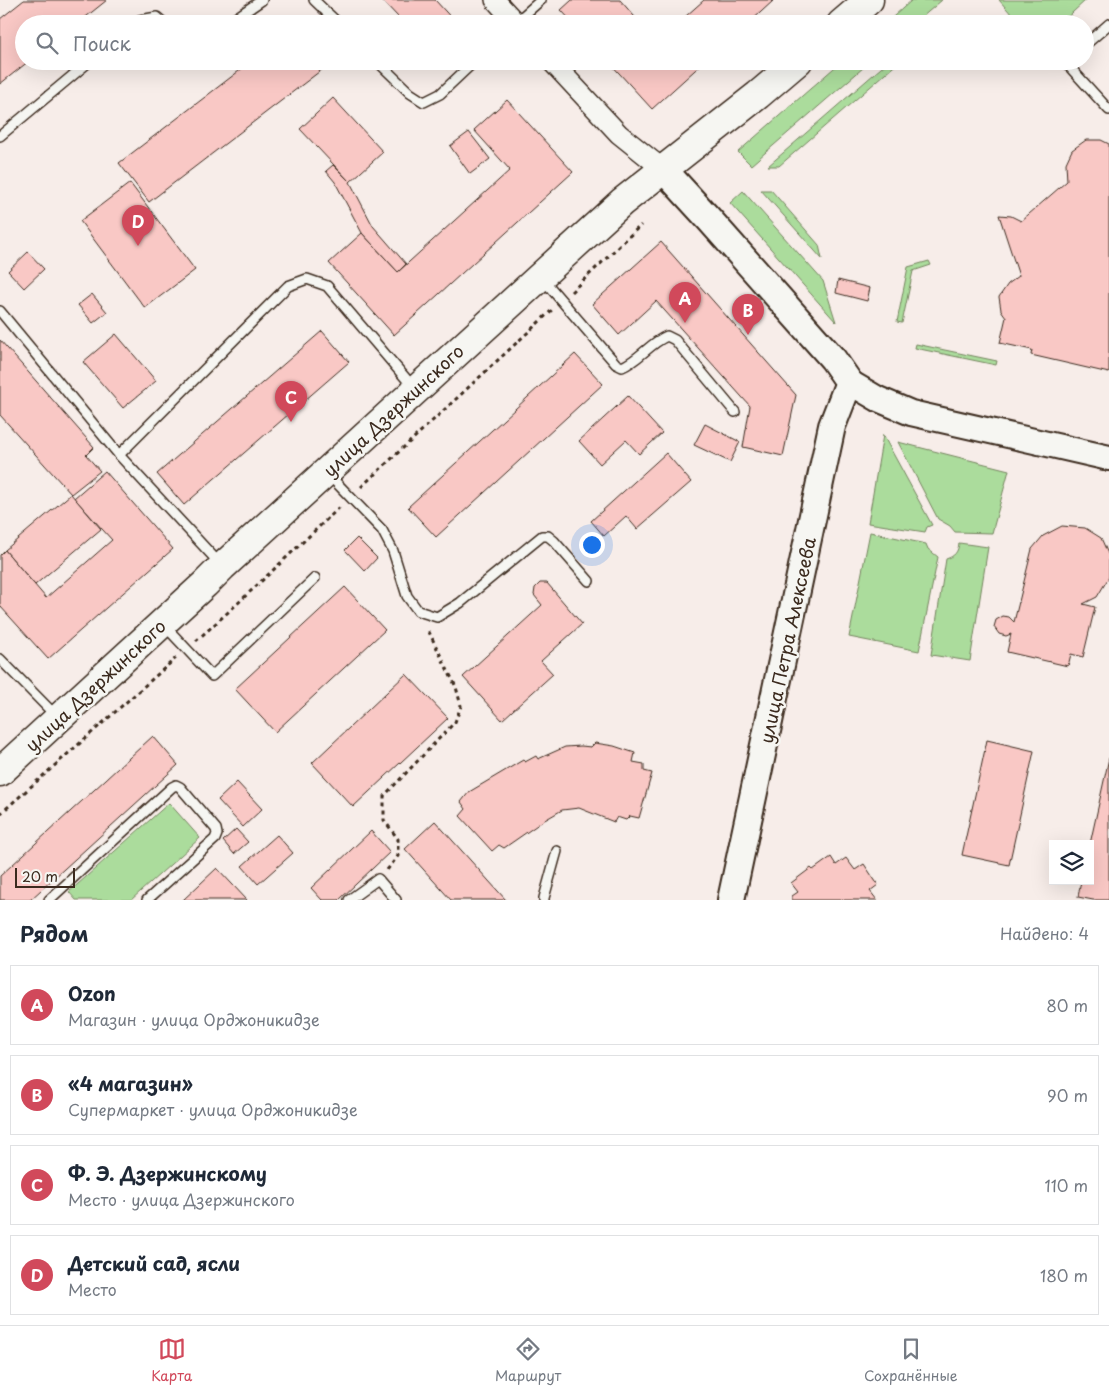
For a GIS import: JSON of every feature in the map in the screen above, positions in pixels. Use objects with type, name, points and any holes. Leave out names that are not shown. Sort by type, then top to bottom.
[{"type":"main road","points":[[852,15],[869,0]]},
{"type":"main road","name":"улица Дзержинского","points":[[0,772],[622,202],[787,70]]},
{"type":"main road","points":[[664,170],[820,344],[849,382]]},
{"type":"main road","name":"улица Петра Алексеева","points":[[731,900],[832,426],[849,382]]},
{"type":"street","points":[[495,0],[508,15]]},
{"type":"street","points":[[560,70],[619,134],[664,170]]},
{"type":"street","points":[[849,382],[878,399],[911,413],[1109,458]]},
{"type":"lane","points":[[240,15],[262,0]]},
{"type":"lane","points":[[314,0],[330,15]]},
{"type":"lane","points":[[524,15],[540,0]]},
{"type":"lane","points":[[1094,37],[1109,24]]},
{"type":"lane","points":[[0,136],[79,70]]},
{"type":"lane","points":[[386,70],[410,93],[424,102],[440,94],[465,70]]},
{"type":"lane","points":[[1072,70],[1109,110]]},
{"type":"lane","points":[[540,276],[616,364],[622,368],[630,364],[660,339],[668,336],[675,340],[735,412]]},
{"type":"lane","points":[[119,455],[288,286],[307,279],[327,286],[416,389]]},
{"type":"lane","points":[[0,311],[119,455],[222,567]]},
{"type":"lane","points":[[326,472],[382,530],[393,551],[407,596],[418,611],[436,617],[460,603],[542,536],[548,536],[554,541],[589,581]]},
{"type":"lane","points":[[162,623],[212,676],[316,578]]},
{"type":"lane","points":[[0,659],[59,718]]},
{"type":"lane","points":[[49,900],[176,785],[180,787],[216,829],[218,834],[147,900]]},
{"type":"lane","points":[[544,900],[557,851]]},
{"type":"lane","points":[[348,900],[378,879],[396,900]]},
{"type":"path","points":[[0,814],[236,605],[641,224]]},
{"type":"path","points":[[378,879],[398,856],[398,839],[384,820],[384,796],[455,722],[461,706],[456,687],[418,611]]},
{"type":"green space","points":[[912,0],[942,0],[924,15],[895,15]]},
{"type":"green space","points":[[999,0],[1086,0],[1070,15],[1012,15]]},
{"type":"green space","points":[[832,70],[861,70],[751,165],[738,152]]},
{"type":"green space","points":[[879,70],[890,70],[779,166],[768,166]]},
{"type":"green space","points":[[761,190],[771,190],[819,245],[822,259]]},
{"type":"green space","points":[[743,191],[823,281],[836,322],[730,203]]},
{"type":"green space","points":[[929,261],[931,265],[913,271],[902,323],[897,322],[908,267]]},
{"type":"green space","points":[[916,344],[997,361],[996,365],[915,348]]},
{"type":"green space","points":[[883,435],[932,525],[927,527],[925,532],[868,523]]},
{"type":"green space","points":[[898,442],[1009,470],[992,533],[955,532],[950,526],[938,519]]},
{"type":"green space","points":[[870,532],[926,544],[928,549],[938,557],[919,651],[849,637]]},
{"type":"green space","points":[[959,543],[988,547],[970,661],[931,655],[946,559],[956,553]]},
{"type":"green space","points":[[169,803],[200,838],[131,900],[76,900],[69,892]]},
{"type":"building","points":[[24,0],[107,0],[88,15],[15,15],[15,70],[18,70],[0,84],[0,19]]},
{"type":"building","points":[[382,0],[435,0],[449,15],[396,15]]},
{"type":"building","points":[[572,0],[620,0],[633,15],[566,15],[561,10]]},
{"type":"building","points":[[704,0],[774,0],[758,15],[687,15]]},
{"type":"building","points":[[240,70],[321,70],[149,202],[119,163]]},
{"type":"building","points":[[616,70],[695,70],[652,109]]},
{"type":"building","points":[[333,98],[383,152],[350,182],[300,129]]},
{"type":"building","points":[[507,100],[573,172],[394,335],[329,263],[362,233],[398,272],[510,170],[474,130]]},
{"type":"building","points":[[469,132],[490,159],[470,174],[450,146]]},
{"type":"building","points":[[1086,140],[1101,140],[1109,144],[1109,373],[1031,355],[1032,350],[1000,343],[1006,317],[1001,310],[999,297],[1008,284],[1019,276],[999,215],[1011,216],[1021,221],[1067,181],[1066,163],[1072,150]]},
{"type":"building","points":[[333,165],[350,182],[373,226],[406,264],[398,272],[362,233],[335,182],[326,171]]},
{"type":"building","points":[[130,183],[195,270],[145,308],[80,221]]},
{"type":"building","points":[[661,242],[796,395],[783,456],[743,447],[750,406],[656,301],[619,335],[592,304]]},
{"type":"building","points":[[28,252],[44,269],[24,288],[8,271]]},
{"type":"building","points":[[838,280],[870,288],[867,301],[836,293]]},
{"type":"building","points":[[92,294],[107,312],[93,323],[78,305]]},
{"type":"building","points":[[322,331],[349,362],[184,505],[157,474]]},
{"type":"building","points":[[116,334],[156,381],[123,408],[83,362]]},
{"type":"building","points":[[0,340],[94,447],[86,455],[100,471],[71,494],[0,415]]},
{"type":"building","points":[[575,354],[603,384],[436,537],[408,507]]},
{"type":"building","points":[[628,396],[662,433],[639,454],[626,440],[600,464],[579,441]]},
{"type":"building","points":[[705,424],[740,442],[730,462],[694,445]]},
{"type":"building","points":[[666,453],[691,482],[637,529],[626,516],[604,536],[591,521]]},
{"type":"building","points":[[105,471],[173,549],[48,659],[0,606],[0,555],[5,550],[46,598],[112,540],[74,498]]},
{"type":"building","points":[[71,494],[101,529],[35,585],[5,550]]},
{"type":"building","points":[[1062,526],[1085,528],[1101,538],[1109,556],[1109,577],[1097,597],[1083,604],[1095,607],[1083,657],[1071,654],[1068,666],[1007,652],[1011,634],[1006,636],[999,634],[994,627],[996,620],[1003,616],[1009,617],[1014,622],[1032,549],[1043,536]]},
{"type":"building","points":[[357,538],[377,558],[365,571],[345,550]]},
{"type":"building","points":[[540,583],[547,583],[582,624],[541,661],[553,674],[502,720],[463,677],[542,605],[534,595],[535,588]]},
{"type":"building","points":[[345,587],[385,630],[275,732],[235,689]]},
{"type":"building","points":[[406,674],[448,718],[353,807],[312,763]]},
{"type":"building","points":[[153,736],[178,765],[30,900],[0,900],[0,876]]},
{"type":"building","points":[[987,740],[1034,751],[1009,865],[962,855]]},
{"type":"building","points":[[595,743],[614,746],[635,753],[633,762],[644,764],[644,771],[652,773],[639,818],[630,816],[626,820],[617,817],[614,822],[579,808],[562,810],[504,848],[499,845],[492,851],[460,816],[466,809],[461,802],[469,792],[523,760],[525,762],[536,756],[538,759],[565,747],[591,747]]},
{"type":"building","points":[[1109,758],[1109,900],[1093,900],[1078,897],[1080,885],[1094,885],[1094,840],[1091,840]]},
{"type":"building","points":[[237,782],[262,809],[243,827],[218,800]]},
{"type":"building","points":[[435,821],[506,900],[451,900],[405,849]]},
{"type":"building","points":[[236,829],[248,842],[234,854],[223,841]]},
{"type":"building","points":[[371,831],[390,852],[339,900],[322,900],[311,888]]},
{"type":"building","points":[[277,835],[293,853],[258,884],[242,866]]},
{"type":"building","points":[[831,857],[836,865],[846,858],[855,870],[864,864],[878,885],[870,891],[877,900],[792,900],[792,896],[798,892],[791,883],[811,868],[813,870]]},
{"type":"building","points":[[217,868],[247,900],[183,900]]},
{"type":"place","name":"Детский сад, ясли","points":[[138,246]]},
{"type":"place","name":"Ozon","points":[[685,323]]},
{"type":"place","name":"«4 магазин»","points":[[748,335]]},
{"type":"place","name":"Ф. Э. Дзержинскому","points":[[291,422]]}]
